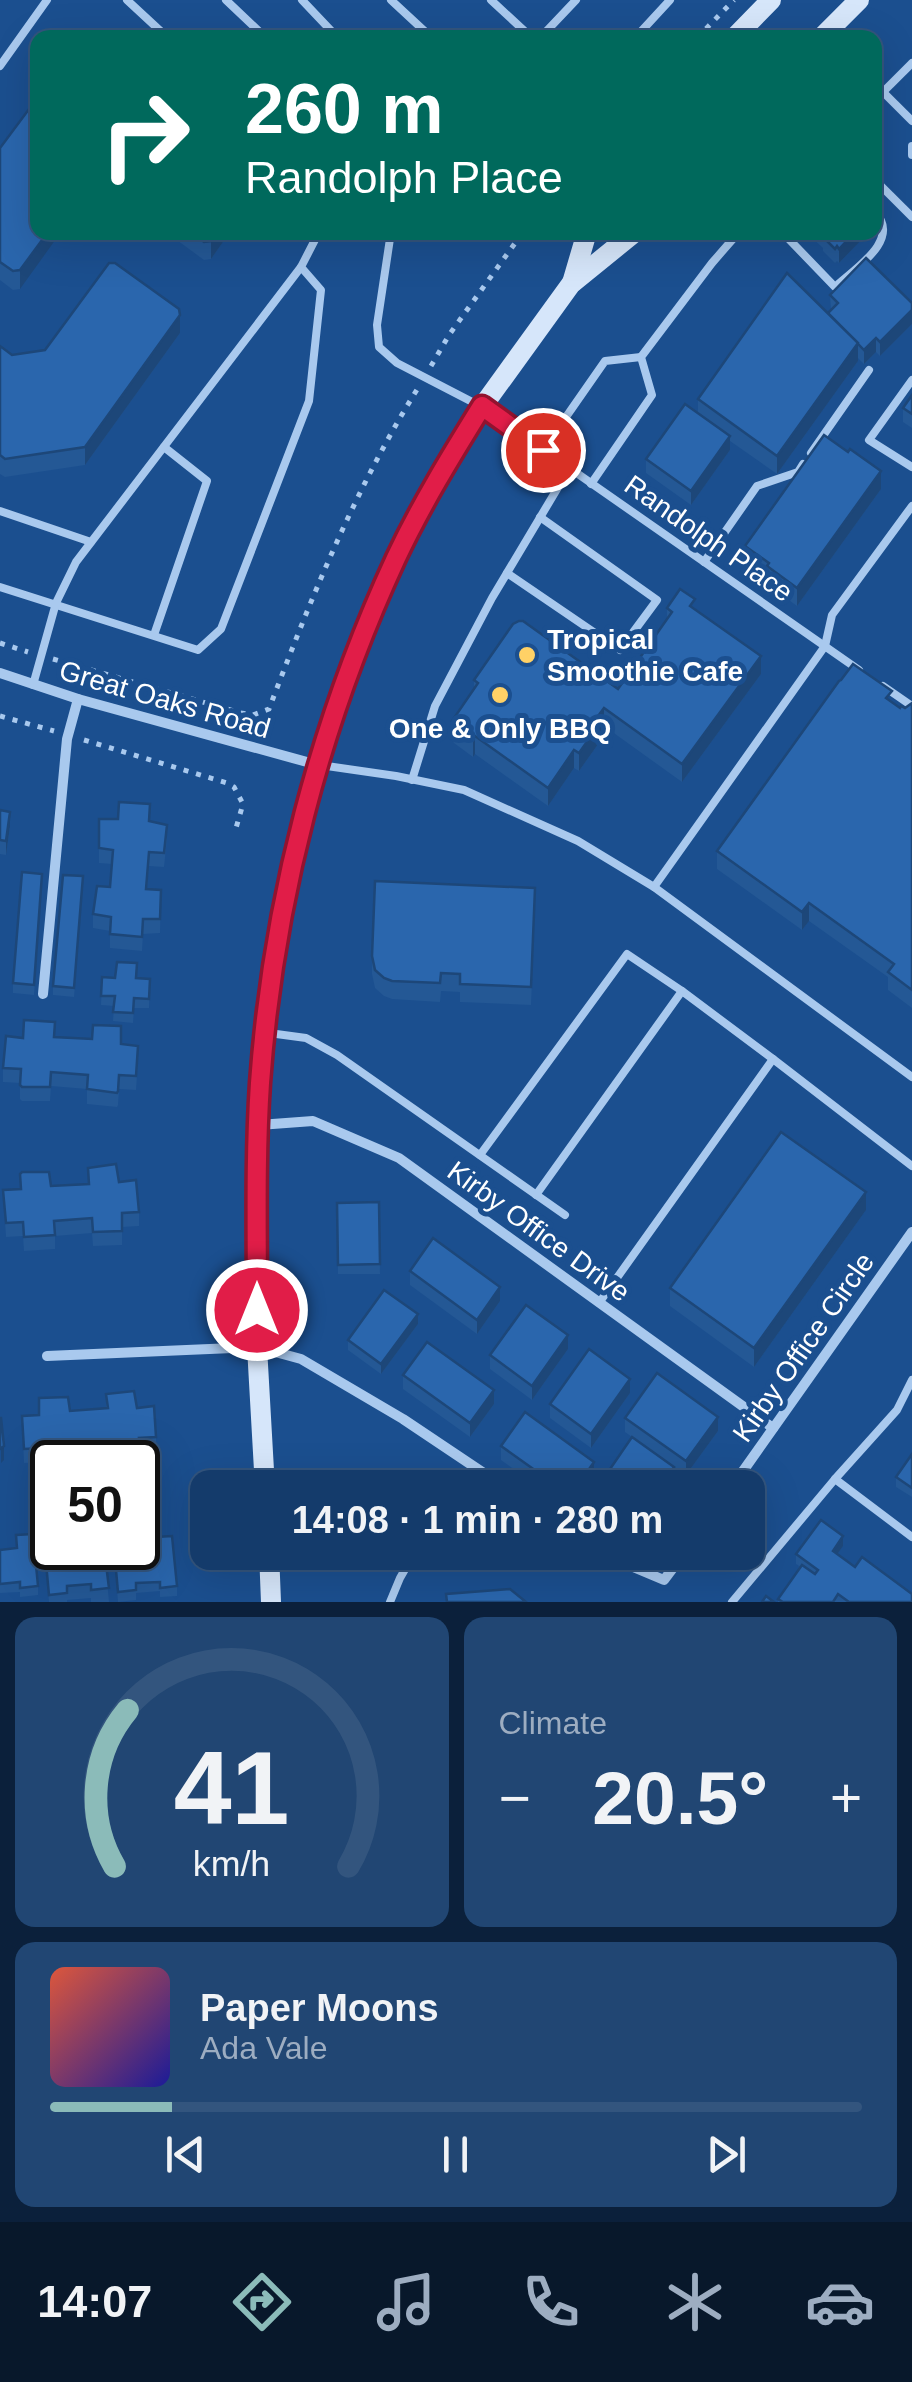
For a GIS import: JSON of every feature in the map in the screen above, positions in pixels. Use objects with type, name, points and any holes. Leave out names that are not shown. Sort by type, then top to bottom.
[{"type":"main road","points":[[742,30],[771,0]]},
{"type":"main road","points":[[829,30],[858,0]]},
{"type":"main road","points":[[572,284],[586,240]]},
{"type":"main road","points":[[264,1470],[257,1347],[258,1125],[265,1032],[284,905],[318,765],[353,658],[424,504],[482,406],[572,284],[626,240]]},
{"type":"main road","points":[[270,1570],[272,1602]]},
{"type":"street","name":"Great Oaks Road","points":[[0,673],[78,699],[318,765]]},
{"type":"street","points":[[44,994],[68,735],[78,699]]},
{"type":"street","name":"Kirby Office Drive","points":[[258,1125],[313,1121],[400,1158],[773,1428]]},
{"type":"street","name":"Kirby Office Circle","points":[[744,1470],[912,1232]]},
{"type":"street","points":[[47,1356],[257,1347],[301,1359],[403,1419],[479,1470]]},
{"type":"street","points":[[639,1570],[664,1580],[671,1570]]},
{"type":"lane","points":[[0,66],[47,0]]},
{"type":"lane","points":[[128,0],[160,30]]},
{"type":"lane","points":[[226,0],[258,30]]},
{"type":"lane","points":[[302,0],[330,30]]},
{"type":"lane","points":[[391,0],[423,30]]},
{"type":"lane","points":[[492,0],[524,30]]},
{"type":"lane","points":[[548,30],[576,0]]},
{"type":"lane","points":[[642,30],[670,0]]},
{"type":"lane","points":[[912,63],[883,92],[912,121]]},
{"type":"lane","points":[[912,146],[912,155]]},
{"type":"lane","points":[[882,187],[912,218]]},
{"type":"lane","points":[[34,685],[56,603],[76,562],[301,267],[315,240]]},
{"type":"lane","name":"Randolph Place","points":[[390,240],[376,325],[379,348],[397,363],[482,406],[912,706]]},
{"type":"lane","points":[[543,450],[605,361],[641,357],[732,240]]},
{"type":"lane","points":[[790,240],[835,287],[881,240]]},
{"type":"lane","points":[[0,586],[198,650],[221,629],[309,401],[322,290],[301,267]]},
{"type":"lane","points":[[590,484],[652,395],[641,357]]},
{"type":"lane","points":[[704,562],[757,486],[798,472],[869,370]]},
{"type":"lane","points":[[912,380],[869,440],[912,466]]},
{"type":"lane","points":[[154,636],[207,481],[164,447]]},
{"type":"lane","points":[[412,780],[434,706],[569,468]]},
{"type":"lane","points":[[654,887],[825,646],[832,614],[912,506]]},
{"type":"lane","points":[[0,511],[91,542]]},
{"type":"lane","points":[[507,573],[620,650],[657,600],[540,516]]},
{"type":"lane","points":[[318,765],[464,790],[578,841],[654,887],[912,1077]]},
{"type":"lane","points":[[480,1155],[627,954],[682,990],[912,1166]]},
{"type":"lane","points":[[536,1195],[682,990]]},
{"type":"lane","points":[[265,1032],[306,1038],[337,1054],[565,1215]]},
{"type":"lane","points":[[600,1302],[773,1059]]},
{"type":"lane","points":[[732,1602],[896,1410],[912,1380]]},
{"type":"lane","points":[[834,1479],[912,1537]]},
{"type":"lane","points":[[390,1602],[405,1570]]},
{"type":"path","points":[[704,30],[734,0]]},
{"type":"path","points":[[0,642],[241,713],[253,715],[269,709],[326,564],[363,484],[450,335],[517,240]]},
{"type":"path","points":[[0,716],[227,783],[243,804],[236,828]]},
{"type":"building","points":[[30,108],[30,240],[42,240],[20,270],[13,271],[0,262],[0,148]]},
{"type":"building","points":[[826,240],[847,240],[839,249]]},
{"type":"building","points":[[866,258],[912,303],[912,310],[880,342],[876,338],[864,350],[828,313],[838,303],[830,295]]},
{"type":"building","points":[[109,263],[115,263],[179,309],[180,315],[85,447],[5,459],[0,455],[0,346],[12,355],[45,350]]},
{"type":"building","points":[[787,273],[858,343],[777,456],[698,399]]},
{"type":"building","points":[[912,395],[912,414],[903,408]]},
{"type":"building","points":[[685,404],[730,436],[691,491],[646,459]]},
{"type":"building","points":[[824,435],[881,471],[797,588],[745,546]]},
{"type":"building","points":[[680,589],[695,599],[690,606],[761,656],[682,764],[604,708],[596,719],[601,722],[579,753],[574,750],[548,788],[454,725],[452,721],[478,683],[474,680],[513,624],[523,621],[618,689],[672,612],[667,608]]},
{"type":"building","points":[[853,664],[892,691],[886,698],[900,708],[912,703],[912,990],[888,972],[894,964],[809,903],[802,912],[717,851]]},
{"type":"building","points":[[119,802],[150,804],[149,821],[167,825],[164,853],[149,852],[146,889],[161,890],[160,919],[143,919],[142,937],[110,934],[111,917],[93,914],[97,886],[110,887],[113,850],[99,848],[99,819],[118,819]]},
{"type":"building","points":[[0,810],[10,812],[6,841],[0,840]]},
{"type":"building","points":[[22,872],[42,874],[34,985],[13,983]]},
{"type":"building","points":[[63,875],[83,876],[74,988],[53,986]]},
{"type":"building","points":[[375,881],[535,888],[531,987],[460,984],[460,974],[441,973],[440,983],[384,978],[375,970],[372,956]]},
{"type":"building","points":[[117,962],[137,963],[136,978],[150,979],[149,999],[134,998],[133,1013],[113,1012],[115,996],[101,996],[102,977],[115,978]]},
{"type":"building","points":[[24,1020],[55,1022],[54,1037],[92,1039],[93,1025],[121,1026],[121,1044],[138,1046],[136,1076],[119,1075],[117,1093],[87,1089],[88,1075],[51,1072],[50,1087],[22,1087],[21,1069],[3,1068],[6,1036],[23,1038]]},
{"type":"building","points":[[781,1132],[866,1192],[754,1348],[670,1288]]},
{"type":"building","points":[[116,1164],[119,1182],[136,1180],[139,1212],[122,1213],[122,1231],[93,1232],[92,1218],[54,1221],[55,1235],[24,1237],[23,1222],[6,1223],[3,1190],[21,1189],[22,1172],[49,1172],[51,1186],[89,1184],[88,1168]]},
{"type":"building","points":[[379,1202],[380,1264],[338,1265],[337,1203]]},
{"type":"building","points":[[433,1238],[500,1287],[477,1320],[410,1271]]},
{"type":"building","points":[[384,1290],[418,1314],[381,1364],[348,1340]]},
{"type":"building","points":[[526,1305],[568,1335],[532,1386],[490,1355]]},
{"type":"building","points":[[427,1342],[494,1390],[470,1423],[403,1375]]},
{"type":"building","points":[[589,1349],[630,1379],[591,1434],[550,1404]]},
{"type":"building","points":[[657,1373],[718,1417],[686,1461],[625,1418]]},
{"type":"building","points":[[134,1391],[137,1408],[154,1406],[156,1437],[30,1440],[30,1449],[24,1449],[22,1416],[39,1415],[39,1398],[68,1397],[70,1411],[108,1408],[106,1394]]},
{"type":"building","points":[[525,1412],[594,1462],[588,1470],[535,1470],[501,1446]]},
{"type":"building","points":[[0,1418],[4,1446],[0,1449]]},
{"type":"building","points":[[632,1437],[674,1467],[672,1470],[609,1470]]},
{"type":"building","points":[[912,1454],[912,1488],[896,1477]]},
{"type":"building","points":[[821,1520],[843,1536],[833,1551],[855,1567],[862,1557],[912,1594],[912,1602],[849,1602],[838,1594],[833,1602],[778,1599],[802,1565],[815,1574],[818,1570],[796,1554]]},
{"type":"building","points":[[30,1534],[30,1570],[36,1570],[38,1586],[20,1588],[20,1582],[0,1584],[0,1550],[17,1548],[16,1535]]},
{"type":"building","points":[[172,1536],[177,1586],[160,1588],[160,1582],[136,1583],[136,1590],[118,1592],[116,1570],[160,1570],[160,1537]]},
{"type":"building","points":[[47,1570],[107,1570],[109,1588],[91,1590],[91,1584],[67,1586],[67,1593],[49,1595]]},
{"type":"building","points":[[510,1589],[526,1602],[447,1602],[446,1594]]},
{"type":"place","name":"Tropical Smoothie Cafe","points":[[527,655]]},
{"type":"place","name":"One & Only BBQ","points":[[500,695]]},
{"type":"route","points":[[257,1310],[258,1125],[265,1032],[284,905],[300,831],[335,711],[353,658],[398,555],[482,406],[543,450]]}]
